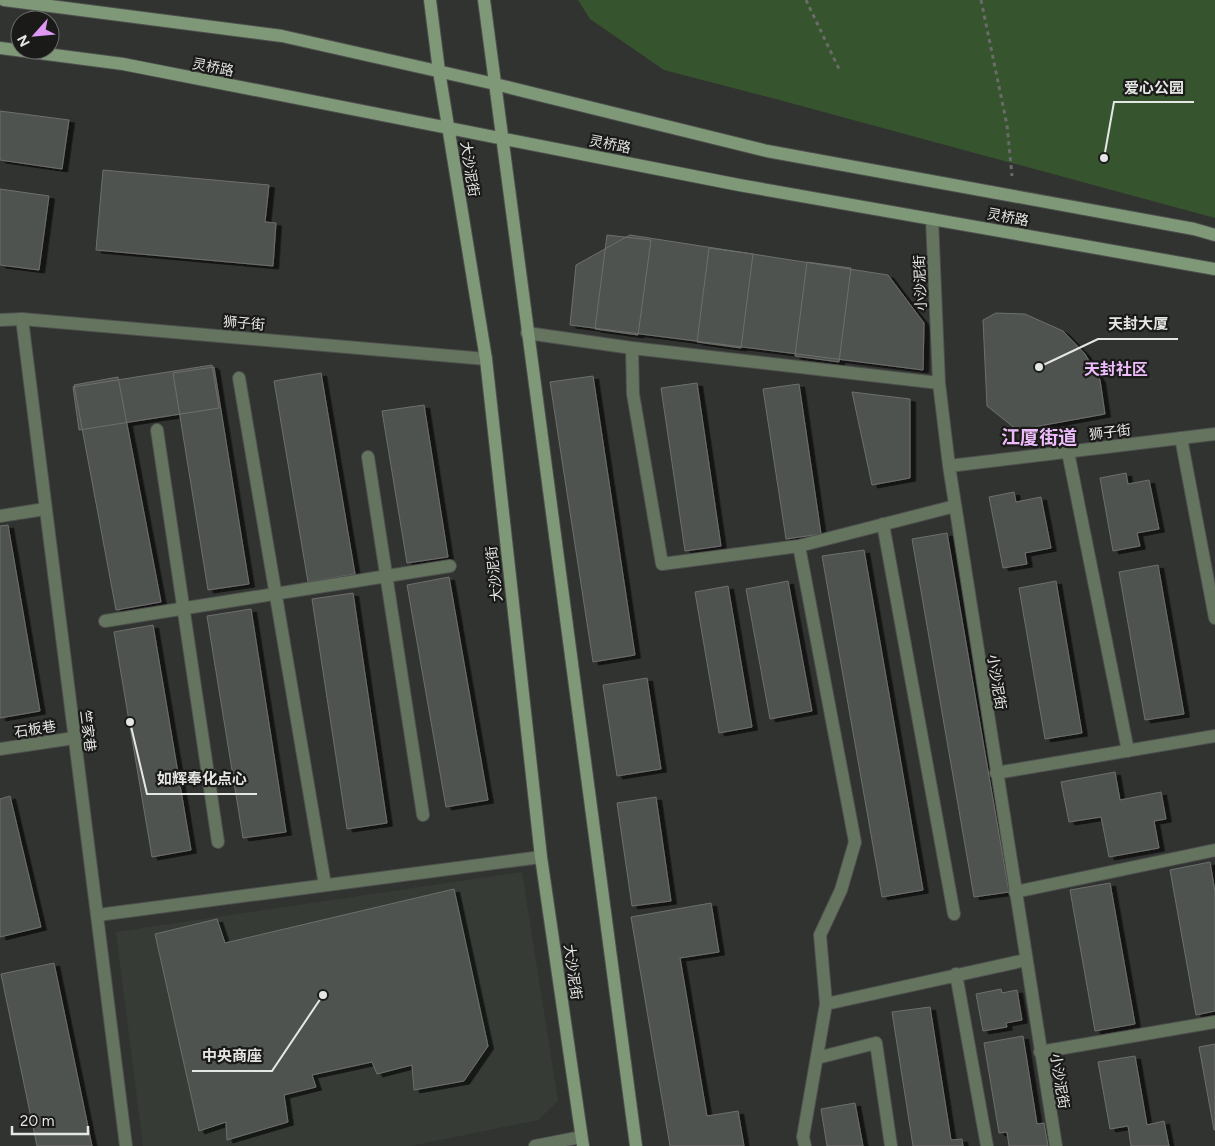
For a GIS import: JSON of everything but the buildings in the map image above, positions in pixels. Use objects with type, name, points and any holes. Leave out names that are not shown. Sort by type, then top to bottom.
[{"type":"main road","name":"灵桥路","points":[[4,0],[282,36],[495,84],[767,151],[1215,235]]},
{"type":"main road","name":"大沙泥街","points":[[430,0],[439,71],[486,359],[541,857],[582,1142]]},
{"type":"main road","points":[[484,0],[636,1146]]},
{"type":"main road","name":"灵桥路","points":[[0,48],[123,64],[739,185],[1215,268]]},
{"type":"street","name":"小沙泥街","points":[[932,219],[939,384],[949,466],[1056,1146]]},
{"type":"street","name":"狮子街","points":[[0,320],[22,319],[486,359]]},
{"type":"street","name":"竺家巷","points":[[22,319],[126,1146]]},
{"type":"street","points":[[527,332],[632,348],[939,384]]},
{"type":"street","points":[[632,348],[633,394],[662,564],[799,546],[955,506]]},
{"type":"street","points":[[239,378],[325,885]]},
{"type":"street","points":[[157,430],[218,842]]},
{"type":"street","name":"狮子街","points":[[949,466],[1215,434]]},
{"type":"street","points":[[1182,438],[1215,618]]},
{"type":"street","points":[[1068,452],[1128,751]]},
{"type":"street","points":[[368,457],[423,815]]},
{"type":"street","points":[[0,516],[45,509]]},
{"type":"street","points":[[883,524],[954,914]]},
{"type":"street","points":[[799,546],[856,842],[841,890],[820,935],[826,1004],[803,1137],[805,1146]]},
{"type":"street","points":[[105,621],[450,566]]},
{"type":"street","points":[[996,773],[1215,736]]},
{"type":"street","name":"石板巷","points":[[0,749],[74,738]]},
{"type":"street","points":[[1015,892],[1215,850]]},
{"type":"street","points":[[98,915],[541,857]]},
{"type":"street","points":[[826,1004],[1026,960]]},
{"type":"street","points":[[956,974],[987,1146]]},
{"type":"street","points":[[1040,1052],[1215,1022]]},
{"type":"street","points":[[817,1058],[876,1042],[891,1146]]},
{"type":"street","points":[[535,1146],[582,1142]]},
{"type":"path","points":[[806,0],[840,71]]},
{"type":"path","points":[[981,0],[1007,124],[1014,196]]},
{"type":"shaded area","points":[[522,872],[558,1101],[538,1120],[410,1146],[143,1146],[116,932]]},
{"type":"green space","points":[[578,0],[1215,0],[1215,218],[664,70],[590,19]]},
{"type":"place","name":"爱心公园","points":[[1104,158]]},
{"type":"place","name":"天封大厦","points":[[1039,367]]},
{"type":"place","name":"如辉奉化点心","points":[[130,722]]},
{"type":"place","name":"中央商座","points":[[323,995]]},
{"type":"district","name":"天封社区","points":[[1116,369]]},
{"type":"district","name":"江厦街道","points":[[1039,437]]}]
